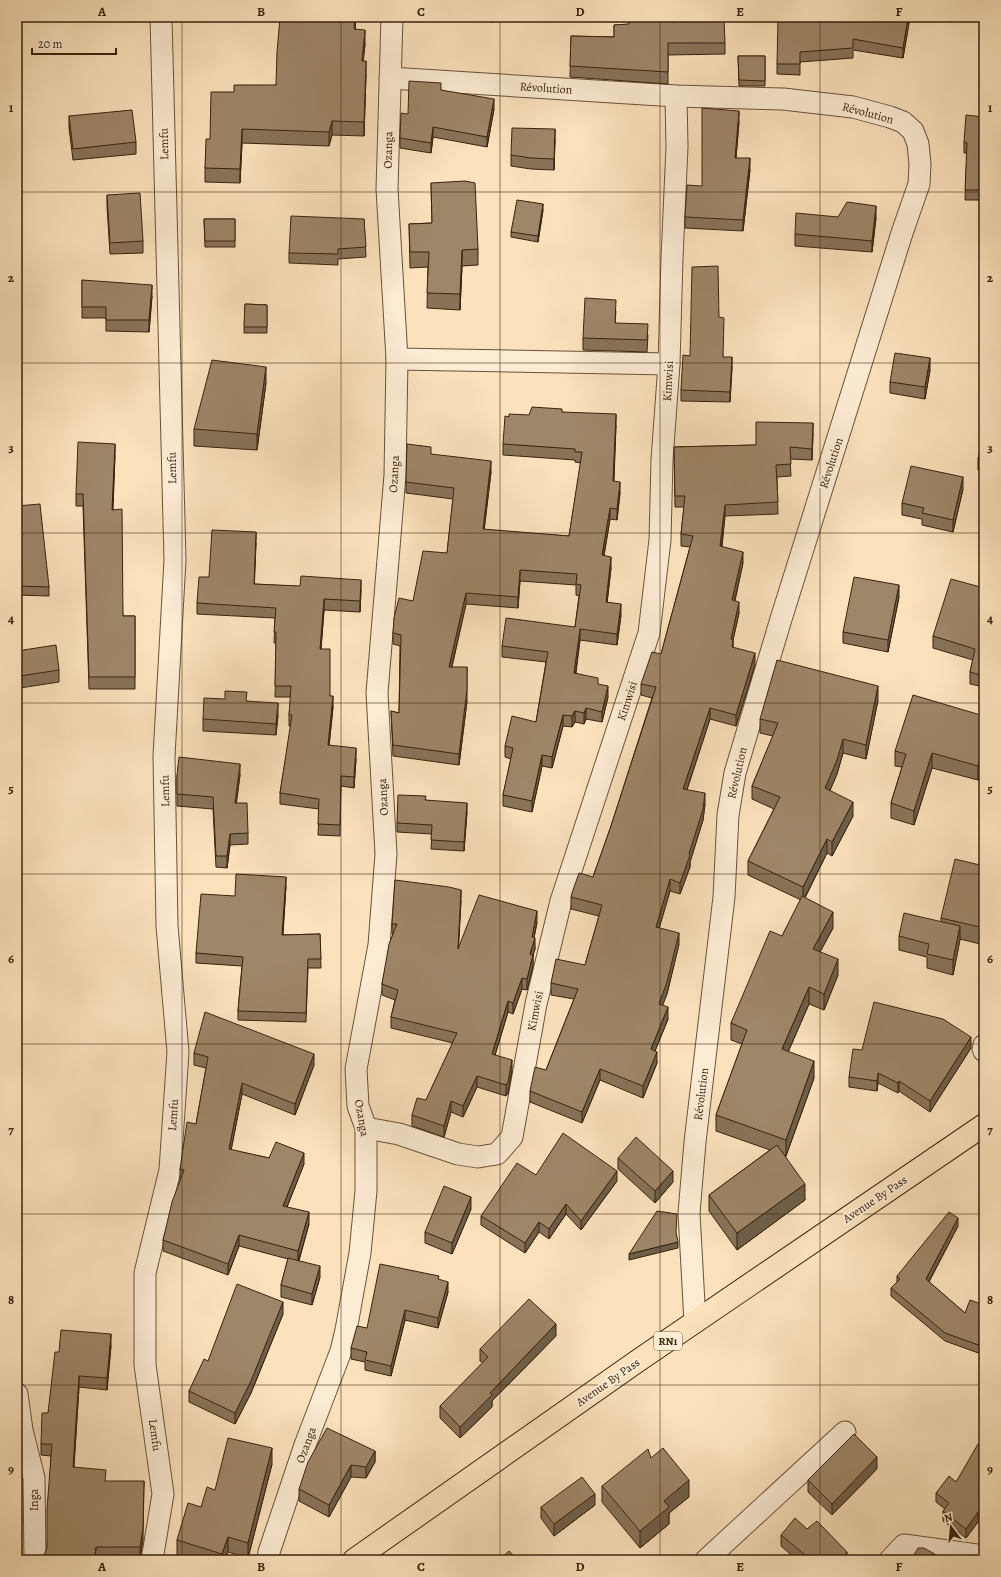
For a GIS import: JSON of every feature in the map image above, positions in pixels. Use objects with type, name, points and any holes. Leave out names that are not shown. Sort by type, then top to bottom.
[{"type":"highway","name":"Avenue By Pass","points":[[354,1560],[695,1322],[984,1125]]},
{"type":"street","name":"Lemfu","points":[[152,1560],[163,1494],[145,1365],[145,1273],[170,1170],[178,1052],[167,926],[164,764],[175,560],[161,17]]},
{"type":"street","name":"Ozanga","points":[[268,1560],[269,1552],[305,1445],[341,1351],[360,1253],[366,1191],[366,1128],[358,1106],[356,1069],[379,945],[386,854],[376,693],[395,475],[397,359],[387,189],[392,17]]},
{"type":"street","name":"Révolution","points":[[390,78],[676,96],[783,99],[853,106],[903,122],[913,131],[918,144],[920,164],[919,184],[902,233],[781,619],[735,773],[728,815],[724,898],[688,1213],[695,1322]]},
{"type":"street","name":"Kimwisi","points":[[366,1128],[399,1134],[458,1154],[478,1157],[497,1154],[512,1137],[536,1004],[561,901],[649,633],[660,540],[662,460],[669,364],[677,147],[676,96]]},
{"type":"street","points":[[397,359],[669,364]]},
{"type":"street","points":[[984,1044],[984,1051]]},
{"type":"street","name":"Inga","points":[[17,1394],[22,1430],[34,1478],[35,1560]]},
{"type":"street","points":[[706,1560],[845,1432]]},
{"type":"street","points":[[890,1560],[904,1545],[984,1556]]},
{"type":"building","points":[[280,17],[355,17],[354,29],[365,30],[362,61],[366,61],[364,122],[332,121],[329,132],[242,129],[240,169],[205,168],[206,139],[210,139],[211,92],[234,92],[234,85],[276,85]]},
{"type":"building","points":[[629,17],[670,17],[671,22],[724,19],[725,43],[668,43],[668,72],[570,66],[571,36],[614,37],[614,25],[629,24]]},
{"type":"building","points":[[908,17],[903,48],[853,39],[853,48],[800,52],[800,64],[777,64],[778,18]]},
{"type":"building","points":[[738,56],[765,56],[765,81],[739,80]]},
{"type":"building","points":[[409,81],[441,83],[441,90],[494,99],[487,137],[433,127],[431,143],[400,138],[401,113],[408,114]]},
{"type":"building","points":[[702,108],[739,111],[735,158],[750,158],[743,220],[685,217],[687,185],[702,186]]},
{"type":"building","points":[[132,110],[136,142],[73,149],[69,116]]},
{"type":"building","points":[[966,115],[984,117],[984,190],[965,190],[967,143],[964,142]]},
{"type":"building","points":[[17,127],[21,127],[21,150],[17,150]]},
{"type":"building","points":[[512,128],[555,129],[554,159],[511,155]]},
{"type":"building","points":[[465,181],[475,183],[478,249],[462,250],[460,294],[427,293],[429,252],[410,252],[409,224],[432,223],[431,183]]},
{"type":"building","points":[[140,193],[143,241],[110,243],[107,195]]},
{"type":"building","points":[[517,200],[543,204],[538,236],[511,232]]},
{"type":"building","points":[[847,202],[876,206],[872,241],[795,234],[796,213],[838,217]]},
{"type":"building","points":[[291,216],[364,219],[366,247],[338,249],[338,254],[289,253]]},
{"type":"building","points":[[204,219],[235,219],[235,241],[205,241]]},
{"type":"building","points":[[718,266],[719,317],[724,318],[723,357],[732,357],[730,392],[681,390],[683,355],[690,356],[692,267]]},
{"type":"building","points":[[82,280],[152,285],[149,320],[106,320],[106,307],[82,307]]},
{"type":"building","points":[[585,298],[616,300],[615,323],[648,324],[647,340],[583,338]]},
{"type":"building","points":[[245,304],[267,305],[267,327],[244,327]]},
{"type":"building","points":[[895,353],[930,358],[925,387],[890,382]]},
{"type":"building","points":[[212,360],[266,367],[257,434],[194,429]]},
{"type":"building","points":[[532,407],[562,409],[562,412],[616,414],[613,481],[620,482],[617,509],[610,508],[602,555],[611,557],[606,602],[621,604],[617,634],[580,629],[574,673],[598,678],[598,684],[608,686],[602,712],[586,708],[584,713],[575,711],[572,716],[563,715],[552,757],[542,755],[532,801],[503,795],[513,748],[505,746],[512,716],[536,722],[548,652],[502,646],[506,618],[575,627],[581,585],[576,584],[577,574],[520,570],[518,597],[466,593],[449,667],[467,667],[467,690],[459,754],[393,745],[391,711],[399,713],[401,635],[393,633],[394,618],[399,598],[413,601],[423,551],[447,553],[454,488],[406,482],[407,444],[431,447],[431,454],[491,461],[483,529],[569,536],[582,452],[575,452],[575,449],[503,444],[505,416],[509,417],[509,414],[529,415]]},
{"type":"building","points":[[756,422],[813,423],[812,449],[790,447],[791,464],[776,465],[778,502],[725,505],[720,546],[743,552],[732,600],[739,602],[731,639],[733,640],[732,647],[755,653],[736,715],[710,708],[683,789],[705,793],[703,809],[689,854],[690,855],[680,883],[670,879],[656,927],[679,933],[667,982],[659,1004],[668,1007],[651,1049],[657,1052],[643,1086],[600,1069],[582,1112],[530,1091],[535,1067],[546,1070],[578,989],[551,983],[556,959],[585,965],[602,905],[571,897],[572,893],[579,873],[593,877],[611,826],[656,687],[641,684],[652,652],[661,654],[693,536],[681,534],[685,496],[675,496],[674,447],[756,445]]},
{"type":"building","points":[[984,435],[984,460],[978,459]]},
{"type":"building","points":[[78,442],[115,444],[112,510],[122,509],[123,616],[135,616],[135,677],[89,677],[83,494],[76,494]]},
{"type":"building","points":[[911,466],[963,477],[953,520],[922,513],[924,508],[902,503]]},
{"type":"building","points":[[40,504],[49,587],[17,586],[17,506]]},
{"type":"building","points":[[212,530],[256,532],[254,584],[300,586],[301,576],[361,580],[360,601],[324,599],[320,649],[330,649],[330,696],[333,696],[328,745],[356,748],[354,777],[341,776],[340,825],[318,824],[319,799],[280,793],[292,715],[289,715],[291,686],[275,686],[276,632],[274,632],[276,608],[197,603],[199,577],[209,577]]},
{"type":"building","points":[[854,577],[899,585],[888,640],[843,632]]},
{"type":"building","points":[[951,579],[984,588],[984,676],[970,672],[975,649],[933,636]]},
{"type":"building","points":[[56,645],[59,670],[20,676],[17,651]]},
{"type":"building","points":[[777,660],[878,686],[866,745],[843,739],[837,760],[825,788],[853,802],[832,842],[827,839],[803,887],[748,861],[780,797],[752,786],[778,723],[760,719]]},
{"type":"building","points":[[225,691],[247,692],[246,701],[278,703],[276,724],[203,719],[204,698],[225,699]]},
{"type":"building","points":[[913,695],[984,716],[984,744],[978,766],[932,753],[914,811],[891,803],[906,754],[895,751]]},
{"type":"building","points":[[179,757],[240,764],[235,803],[247,803],[248,833],[230,834],[227,856],[216,856],[213,797],[177,794]]},
{"type":"building","points":[[398,795],[426,796],[425,800],[467,803],[464,842],[431,840],[432,825],[397,823]]},
{"type":"building","points":[[955,859],[984,866],[984,928],[941,918]]},
{"type":"building","points":[[236,874],[286,877],[282,935],[320,934],[321,959],[308,959],[306,1013],[238,1011],[243,957],[196,953],[201,894],[235,896]]},
{"type":"building","points":[[395,880],[461,890],[458,949],[479,895],[537,911],[532,937],[535,938],[530,954],[533,955],[527,979],[522,978],[513,1003],[508,1001],[492,1054],[512,1060],[508,1082],[506,1085],[477,1076],[463,1106],[451,1101],[444,1126],[412,1115],[417,1098],[426,1100],[457,1033],[391,1017],[398,990],[382,984],[389,944],[397,924],[392,924]]},
{"type":"building","points":[[802,896],[833,912],[813,949],[838,959],[824,994],[809,987],[782,1049],[814,1061],[786,1140],[716,1115],[747,1030],[731,1023],[770,931],[782,936]]},
{"type":"building","points":[[904,913],[960,926],[953,960],[927,954],[929,944],[899,936]]},
{"type":"building","points":[[874,1002],[943,1019],[971,1037],[930,1101],[899,1081],[898,1083],[878,1073],[877,1081],[849,1077],[853,1049],[862,1050]]},
{"type":"building","points":[[205,1012],[314,1054],[295,1104],[242,1083],[229,1149],[269,1158],[276,1142],[304,1153],[283,1206],[309,1212],[298,1251],[239,1235],[228,1264],[163,1240],[172,1202],[184,1170],[180,1169],[187,1122],[196,1124],[208,1057],[194,1053]]},
{"type":"building","points":[[563,1133],[617,1171],[581,1221],[566,1204],[549,1229],[539,1222],[525,1243],[481,1216],[517,1163],[536,1175]]},
{"type":"building","points":[[636,1137],[673,1171],[655,1191],[618,1158]]},
{"type":"building","points":[[777,1145],[805,1184],[737,1233],[709,1195]]},
{"type":"building","points":[[444,1186],[471,1197],[452,1243],[425,1232]]},
{"type":"building","points":[[657,1211],[677,1214],[676,1232],[678,1242],[629,1254]]},
{"type":"building","points":[[949,1212],[958,1218],[926,1279],[965,1313],[970,1300],[984,1305],[984,1347],[945,1333],[891,1288],[900,1279],[897,1276]]},
{"type":"building","points":[[288,1258],[320,1266],[312,1294],[281,1285]]},
{"type":"building","points":[[380,1264],[439,1276],[438,1279],[448,1282],[438,1318],[405,1310],[391,1366],[365,1360],[367,1352],[351,1348],[357,1326],[367,1328]]},
{"type":"building","points":[[237,1284],[283,1302],[251,1381],[235,1413],[189,1391],[204,1359],[208,1361]]},
{"type":"building","points":[[529,1299],[556,1324],[490,1393],[492,1395],[460,1427],[440,1406],[488,1357],[480,1349]]},
{"type":"building","points":[[61,1330],[111,1334],[107,1378],[79,1376],[73,1467],[106,1470],[105,1481],[144,1481],[143,1528],[140,1547],[96,1547],[94,1560],[43,1560],[47,1548],[47,1509],[52,1444],[41,1444],[42,1413],[48,1413],[55,1352],[59,1352]]},
{"type":"building","points":[[327,1428],[375,1451],[366,1467],[351,1465],[329,1505],[299,1489],[308,1462]]},
{"type":"building","points":[[854,1434],[877,1457],[832,1504],[808,1480]]},
{"type":"building","points":[[228,1438],[272,1448],[248,1543],[228,1537],[222,1554],[177,1540],[188,1503],[201,1507],[207,1487],[215,1490]]},
{"type":"building","points":[[978,1444],[984,1448],[984,1516],[978,1512],[966,1529],[943,1511],[949,1503],[936,1493],[949,1476],[956,1482]]},
{"type":"building","points":[[663,1448],[689,1480],[664,1501],[669,1507],[640,1531],[602,1486],[648,1449],[651,1458]]},
{"type":"building","points":[[582,1477],[595,1494],[554,1524],[541,1507]]},
{"type":"building","points":[[795,1518],[807,1529],[817,1521],[847,1552],[841,1560],[811,1560],[781,1535]]},
{"type":"building","points":[[918,1548],[924,1548],[945,1560],[911,1560]]},
{"type":"building","points":[[509,1551],[517,1560],[499,1560]]}]
